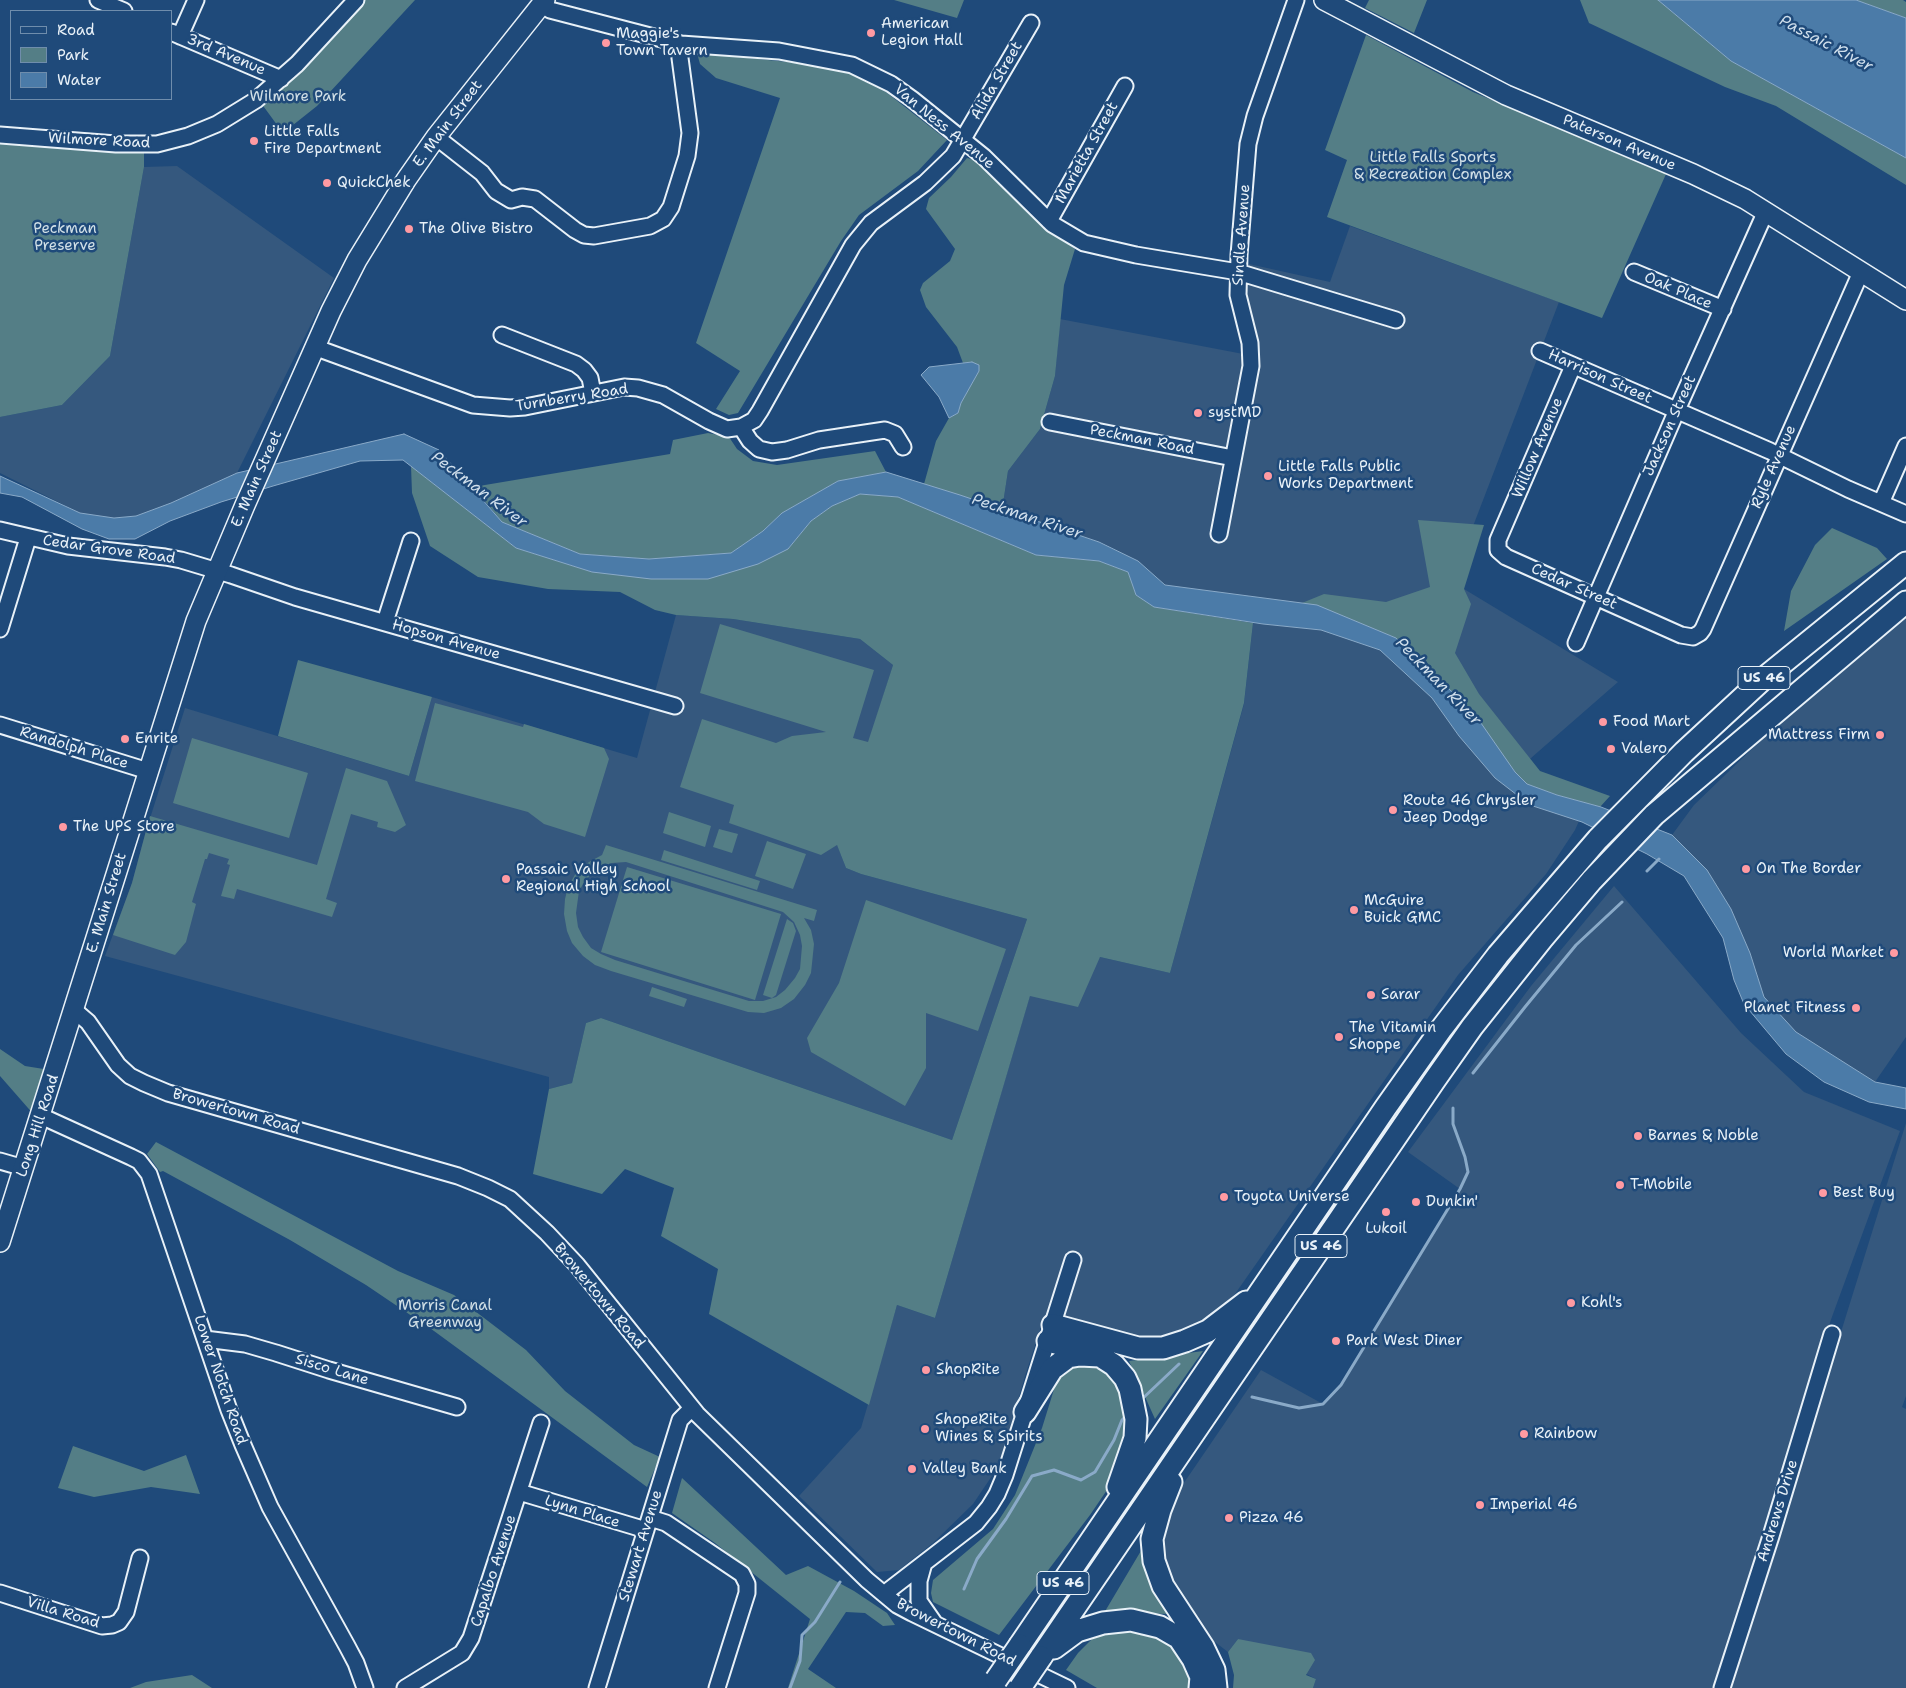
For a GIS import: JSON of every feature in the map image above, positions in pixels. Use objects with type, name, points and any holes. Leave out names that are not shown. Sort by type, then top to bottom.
[{"type":"highway","name":"US 46","points":[[994,1684],[1386,1107],[1442,1028],[1498,955],[1598,839],[1632,803],[1763,679],[1906,564]]},
{"type":"highway","name":"US 46","points":[[1020,1688],[1472,1027],[1542,939],[1620,850],[1654,815],[1882,622],[1906,604]]},
{"type":"highway","points":[[1050,1333],[1138,1348],[1163,1348],[1208,1331],[1266,1286]]},
{"type":"highway","points":[[1050,1333],[1100,1356],[1114,1365],[1130,1389],[1136,1419],[1135,1438],[1105,1520]]},
{"type":"highway","points":[[1025,1412],[1052,1369],[1068,1357],[1080,1355],[1100,1356]]},
{"type":"highway","points":[[1186,1444],[1160,1510],[1152,1539],[1154,1561],[1163,1586],[1203,1647],[1214,1670],[1216,1688]]},
{"type":"highway","points":[[1041,1657],[1077,1631],[1103,1624],[1131,1620],[1160,1627],[1179,1638],[1193,1659],[1201,1677],[1200,1688]]},
{"type":"main road","name":"Paterson Avenue","points":[[1324,0],[1506,96],[1709,181],[1745,198],[1906,300]]},
{"type":"main road","name":"E. Main Street","points":[[74,1010],[196,621],[331,310],[357,260],[406,180],[436,137],[544,2]]},
{"type":"main road","name":"Long Hill Road","points":[[0,1242],[74,1010]]},
{"type":"street","points":[[98,0],[122,10]]},
{"type":"street","points":[[176,34],[196,0]]},
{"type":"street","name":"Wilmore Road","points":[[0,135],[116,144],[157,144],[188,136],[217,124],[256,100],[281,79],[356,0]]},
{"type":"street","name":"Sindle Avenue","points":[[1219,534],[1252,356],[1238,295],[1238,272],[1250,132],[1296,0]]},
{"type":"street","name":"Van Ness Avenue","points":[[544,2],[550,10],[678,44],[779,51],[852,65],[891,84],[964,140],[1049,221],[1068,234],[1092,245],[1136,255],[1238,272],[1396,320]]},
{"type":"street","name":"Alida Street","points":[[964,140],[1031,23]]},
{"type":"street","name":"3rd Avenue","points":[[176,34],[281,79]]},
{"type":"street","points":[[436,137],[482,173],[496,191],[511,200],[522,197],[535,199],[584,235],[594,236],[650,226],[663,219],[671,207],[687,156],[690,133],[678,44]]},
{"type":"street","name":"Marietta Street","points":[[1049,221],[1125,86]]},
{"type":"street","points":[[903,447],[896,434],[886,430],[819,440],[788,450],[772,452],[760,449],[750,441],[740,427],[754,420],[760,411],[853,245],[871,223],[925,183],[953,156],[964,140]]},
{"type":"street","name":"Jackson Street","points":[[1576,643],[1766,211]]},
{"type":"street","name":"Oak Place","points":[[1634,272],[1723,309]]},
{"type":"street","name":"Ryle Avenue","points":[[1670,631],[1689,638],[1700,633],[1703,629],[1861,272]]},
{"type":"street","points":[[502,335],[576,364],[590,378],[593,393]]},
{"type":"street","name":"Turnberry Road","points":[[314,347],[473,405],[510,408],[525,407],[624,387],[651,390],[728,429],[740,427]]},
{"type":"street","name":"Harrison Street","points":[[1540,350],[1906,514]]},
{"type":"street","name":"Willow Avenue","points":[[1502,530],[1573,366]]},
{"type":"street","name":"Peckman Road","points":[[1050,422],[1233,458]]},
{"type":"street","points":[[1881,503],[1906,446]]},
{"type":"street","name":"Cedar Grove Road","points":[[0,530],[68,546],[165,556],[217,572]]},
{"type":"street","name":"Cedar Street","points":[[1502,530],[1497,544],[1498,550],[1502,554],[1670,631]]},
{"type":"street","points":[[0,629],[28,538]]},
{"type":"street","points":[[385,622],[411,541]]},
{"type":"street","name":"Hopson Avenue","points":[[217,572],[295,597],[675,706]]},
{"type":"street","name":"Randolph Place","points":[[0,725],[148,771]]},
{"type":"street","name":"Browertown Road","points":[[74,1010],[88,1022],[118,1065],[130,1076],[144,1083],[168,1093],[458,1176],[510,1199],[547,1233],[577,1265],[692,1408],[839,1554],[884,1594],[897,1605],[936,1626],[1067,1688]]},
{"type":"street","name":"Lower Notch Road","points":[[41,1116],[131,1157],[138,1161],[149,1174],[229,1410],[270,1507],[356,1663],[365,1688]]},
{"type":"street","points":[[0,1161],[24,1168]]},
{"type":"street","points":[[884,1594],[976,1523],[992,1504],[1005,1475],[1073,1260]]},
{"type":"street","name":"Andrews Drive","points":[[1722,1688],[1771,1536],[1832,1334]]},
{"type":"street","name":"Sisco Lane","points":[[205,1338],[246,1344],[457,1407]]},
{"type":"street","name":"Stewart Avenue","points":[[597,1688],[680,1420],[692,1408]]},
{"type":"street","name":"Capalbo Avenue","points":[[405,1688],[462,1653],[472,1638],[541,1423]]},
{"type":"street","name":"Lynn Place","points":[[520,1492],[648,1524],[666,1524],[742,1574],[747,1584],[747,1593],[717,1688]]},
{"type":"street","name":"Villa Road","points":[[0,1593],[102,1626],[112,1626],[119,1622],[126,1612],[140,1558]]},
{"type":"street","points":[[924,1563],[919,1580],[919,1601],[936,1626]]},
{"type":"shaded area","points":[[177,166],[334,278],[237,473],[171,503],[136,516],[114,518],[80,513],[0,473],[0,417],[62,405],[110,356],[144,167]]},
{"type":"shaded area","points":[[1350,226],[1559,302],[1457,568],[1464,589],[1618,682],[1515,772],[1474,713],[1317,605],[1165,585],[1138,561],[1100,542],[1002,510],[1008,471],[1040,429],[1055,376],[1060,319],[1259,357],[1246,285],[1249,264],[1330,282]]},
{"type":"shaded area","name":"Passaic Valley Regional High School","points":[[676,615],[733,619],[860,639],[893,665],[837,844],[846,868],[861,874],[1027,919],[952,1140],[601,1018],[586,1023],[572,1083],[549,1089],[549,1077],[105,956],[132,883],[146,831],[185,708],[409,776],[432,697],[637,758]]},
{"type":"shaded area","points":[[1906,616],[1906,1037],[1875,1082],[1795,1032],[1764,997],[1750,953],[1672,835],[1694,805],[1783,719],[1892,625]]},
{"type":"shaded area","points":[[1253,623],[1321,630],[1380,650],[1432,698],[1459,736],[1530,805],[1579,821],[1546,874],[1458,975],[1235,1294],[1203,1325],[1167,1338],[1132,1342],[1080,1325],[1043,1321],[1000,1464],[973,1504],[933,1543],[899,1570],[877,1572],[799,1496],[861,1428],[897,1305],[935,1318],[1030,995],[1100,957],[1170,973],[1244,704]]},
{"type":"shaded area","points":[[1614,886],[1741,1033],[1804,1092],[1900,1131],[1797,1417],[1813,1422],[1906,1123],[1906,1396],[1902,1407],[1906,1409],[1906,1688],[1313,1688],[1316,1679],[1238,1639],[1228,1652],[1198,1629],[1173,1585],[1163,1557],[1163,1533],[1177,1493],[1261,1370],[1323,1404],[1341,1385],[1460,1189],[1408,1152],[1531,986]]},
{"type":"green space","name":"Wilmore Park","points":[[365,0],[415,0],[317,106],[283,133],[261,103],[291,78]]},
{"type":"green space","points":[[894,0],[964,0],[957,18]]},
{"type":"green space","points":[[1369,0],[1427,0],[1414,33],[1365,8]]},
{"type":"green space","points":[[1580,0],[1658,0],[1731,61],[1906,158],[1906,185],[1776,106],[1725,87],[1589,23]]},
{"type":"green space","points":[[1856,0],[1903,0],[1906,2],[1906,18]]},
{"type":"green space","name":"Little Falls Sports & Recreation Complex","points":[[1366,35],[1473,92],[1666,174],[1602,318],[1327,217],[1347,160],[1325,150]]},
{"type":"green space","points":[[697,53],[788,62],[843,70],[886,92],[947,140],[918,171],[859,215],[841,241],[738,413],[729,415],[716,409],[740,371],[696,343],[780,98],[716,78],[700,64]]},
{"type":"green space","name":"Peckman Preserve","points":[[0,141],[144,150],[144,167],[110,356],[62,405],[0,417]]},
{"type":"green space","points":[[967,158],[975,160],[1042,224],[1075,249],[1064,285],[1055,376],[1040,429],[1008,471],[1002,510],[924,484],[936,441],[949,418],[958,413],[972,362],[963,363],[957,347],[926,307],[920,290],[923,283],[950,261],[955,249],[926,209],[929,198]]},
{"type":"green space","points":[[708,433],[729,437],[737,449],[753,461],[777,465],[875,451],[886,472],[838,481],[782,513],[763,531],[731,553],[649,559],[580,554],[502,522],[473,487],[670,454],[673,440]]},
{"type":"green space","points":[[411,466],[516,548],[592,572],[788,549],[811,521],[832,506],[860,494],[898,497],[1036,555],[1099,561],[1128,572],[1136,595],[1154,607],[1253,623],[1244,703],[1170,973],[1100,957],[1078,1007],[1030,996],[935,1318],[897,1305],[869,1405],[709,1314],[718,1269],[661,1236],[674,1188],[625,1169],[602,1194],[533,1174],[549,1089],[572,1083],[586,1023],[601,1018],[952,1140],[1027,919],[861,874],[846,868],[837,845],[821,855],[729,823],[734,805],[680,787],[702,719],[776,743],[792,736],[826,732],[700,693],[720,624],[874,670],[853,738],[868,742],[893,665],[860,639],[733,619],[676,615],[655,610],[620,592],[548,589],[478,577],[430,546],[412,493]]},
{"type":"green space","points":[[1418,520],[1484,525],[1464,589],[1471,604],[1455,653],[1479,694],[1540,771],[1610,796],[1600,807],[1526,784],[1396,638],[1328,610],[1302,603],[1324,594],[1386,602],[1430,587]]},
{"type":"green space","points":[[1832,528],[1877,548],[1887,559],[1784,631],[1791,591],[1815,545]]},
{"type":"green space","points":[[298,660],[432,697],[409,776],[278,736]]},
{"type":"green space","points":[[435,703],[523,727],[524,724],[604,748],[609,759],[585,837],[544,824],[528,812],[415,781]]},
{"type":"green space","points":[[192,738],[308,773],[289,838],[173,803]]},
{"type":"green space","points":[[346,768],[387,781],[406,825],[395,832],[377,827],[378,822],[351,814],[326,899],[337,903],[332,917],[237,889],[234,899],[221,896],[230,865],[227,864],[229,859],[209,853],[207,859],[205,859],[192,902],[196,904],[186,942],[175,955],[113,935],[132,883],[150,816],[317,865]]},
{"type":"green space","points":[[669,812],[711,826],[705,847],[663,833]]},
{"type":"green space","points":[[719,829],[738,834],[732,853],[713,847]]},
{"type":"green space","points":[[767,841],[806,854],[793,889],[755,876]]},
{"type":"green space","points":[[606,845],[817,910],[814,921],[804,918],[811,930],[814,944],[811,973],[805,985],[794,999],[781,1008],[764,1013],[748,1012],[595,965],[583,956],[572,943],[567,931],[564,914],[568,887],[577,871],[602,855]],"holes":[[[626,862],[783,912],[794,922],[800,935],[802,946],[800,969],[785,990],[776,997],[763,1001],[749,1001],[601,954],[591,948],[583,937],[578,927],[576,913],[579,891],[586,879],[612,863]]]},
{"type":"green space","points":[[664,850],[760,881],[757,890],[661,860]]},
{"type":"green space","points":[[627,867],[781,914],[755,1000],[601,952]]},
{"type":"green space","points":[[866,900],[1006,949],[978,1031],[926,1013],[926,1068],[905,1106],[811,1052],[807,1038],[839,983]]},
{"type":"green space","points":[[787,919],[793,923],[796,931],[776,995],[772,998],[763,995]]},
{"type":"green space","points":[[652,987],[687,999],[684,1007],[649,996]]},
{"type":"green space","points":[[0,1049],[25,1066],[50,1070],[35,1116],[0,1076]]},
{"type":"green space","name":"Morris Canal Greenway","points":[[156,1142],[398,1271],[454,1295],[526,1350],[565,1391],[634,1445],[660,1457],[647,1487],[434,1331],[366,1285],[290,1240],[163,1171],[160,1172],[147,1154]]},
{"type":"green space","points":[[1203,1351],[1155,1419],[1129,1361]]},
{"type":"green space","points":[[1094,1358],[1116,1370],[1130,1420],[1124,1465],[1090,1515],[999,1635],[933,1602],[931,1593],[933,1580],[993,1529],[1015,1495],[1042,1428],[1060,1370]]},
{"type":"green space","points":[[73,1446],[144,1471],[186,1455],[200,1494],[151,1487],[94,1497],[58,1488]]},
{"type":"green space","points":[[682,1478],[786,1575],[808,1566],[854,1591],[887,1613],[895,1625],[883,1626],[865,1613],[846,1612],[808,1669],[836,1688],[788,1688],[810,1619],[715,1543],[672,1513]]},
{"type":"green space","points":[[1148,1539],[1174,1614],[1104,1613]]},
{"type":"green space","points":[[1110,1630],[1145,1630],[1180,1647],[1195,1688],[1097,1688],[1066,1670],[1078,1653],[1096,1635]]},
{"type":"green space","points":[[1238,1639],[1311,1653],[1315,1660],[1306,1675],[1316,1679],[1313,1688],[1233,1688],[1234,1675],[1228,1652]]},
{"type":"green space","points":[[192,1675],[212,1688],[130,1688],[146,1682]]},
{"type":"water","name":"Passaic River","points":[[1658,0],[1856,0],[1906,18],[1906,158],[1731,61]]},
{"type":"water","points":[[972,362],[979,365],[979,371],[961,403],[958,413],[949,418],[939,397],[921,375],[929,367]]},
{"type":"water","name":"Peckman River","points":[[404,434],[439,450],[502,522],[580,554],[649,559],[731,553],[763,531],[782,513],[838,481],[886,472],[1099,542],[1138,561],[1165,585],[1317,605],[1396,638],[1474,713],[1515,772],[1527,784],[1557,795],[1601,807],[1672,835],[1707,870],[1731,909],[1750,953],[1764,997],[1796,1032],[1875,1082],[1906,1088],[1906,1109],[1869,1102],[1824,1082],[1786,1054],[1744,1004],[1734,980],[1723,938],[1684,876],[1647,854],[1582,822],[1530,805],[1495,778],[1459,736],[1432,698],[1380,650],[1321,630],[1263,624],[1154,607],[1136,595],[1128,572],[1099,561],[1036,555],[898,497],[860,494],[832,506],[811,521],[788,549],[758,564],[708,579],[651,579],[592,572],[516,548],[403,460],[360,461],[273,486],[221,502],[170,521],[135,539],[109,539],[82,529],[22,497],[0,493],[0,476],[80,513],[114,518],[136,516],[171,503],[237,473]]},
{"type":"waterway","points":[[1647,871],[1659,859]]},
{"type":"waterway","points":[[1473,1073],[1576,945],[1622,902]]},
{"type":"waterway","points":[[1252,1397],[1299,1408],[1323,1404],[1341,1385],[1460,1189],[1468,1172],[1465,1157],[1453,1124],[1453,1108]]},
{"type":"waterway","points":[[1141,1400],[1179,1364]]},
{"type":"waterway","points":[[964,1589],[977,1559],[1006,1519],[1032,1476],[1054,1470],[1081,1480],[1095,1472],[1114,1440],[1122,1420],[1126,1416]]},
{"type":"waterway","points":[[790,1688],[800,1661],[802,1635],[815,1622],[840,1582]]},
{"type":"place","name":"American Legion Hall","points":[[871,33]]},
{"type":"place","name":"Maggie's Town Tavern","points":[[606,43]]},
{"type":"place","name":"Little Falls Fire Department","points":[[254,141]]},
{"type":"place","name":"QuickChek","points":[[327,183]]},
{"type":"place","name":"The Olive Bistro","points":[[409,229]]},
{"type":"place","name":"systMD","points":[[1198,413]]},
{"type":"place","name":"Little Falls Public Works Department","points":[[1268,476]]},
{"type":"place","name":"Food Mart","points":[[1603,722]]},
{"type":"place","name":"Mattress Firm","points":[[1880,735]]},
{"type":"place","name":"Enrite","points":[[125,739]]},
{"type":"place","name":"Valero","points":[[1611,749]]},
{"type":"place","name":"Route 46 Chrysler Jeep Dodge","points":[[1393,810]]},
{"type":"place","name":"The UPS Store","points":[[63,827]]},
{"type":"place","name":"On The Border","points":[[1746,869]]},
{"type":"place","name":"Passaic Valley Regional High School","points":[[506,879]]},
{"type":"place","name":"McGuire Buick GMC","points":[[1354,910]]},
{"type":"place","name":"World Market","points":[[1894,953]]},
{"type":"place","name":"Sarar","points":[[1371,995]]},
{"type":"place","name":"Planet Fitness","points":[[1856,1008]]},
{"type":"place","name":"The Vitamin Shoppe","points":[[1339,1037]]},
{"type":"place","name":"Barnes & Noble","points":[[1638,1136]]},
{"type":"place","name":"T-Mobile","points":[[1620,1185]]},
{"type":"place","name":"Best Buy","points":[[1823,1193]]},
{"type":"place","name":"Toyota Universe","points":[[1224,1197]]},
{"type":"place","name":"Dunkin'","points":[[1416,1202]]},
{"type":"place","name":"Lukoil","points":[[1386,1212]]},
{"type":"place","name":"Kohl's","points":[[1571,1303]]},
{"type":"place","name":"Park West Diner","points":[[1336,1341]]},
{"type":"place","name":"ShopRite","points":[[926,1370]]},
{"type":"place","name":"ShopeRite Wines & Spirits","points":[[925,1429]]},
{"type":"place","name":"Rainbow","points":[[1524,1434]]},
{"type":"place","name":"Valley Bank","points":[[912,1469]]},
{"type":"place","name":"Imperial 46","points":[[1480,1505]]},
{"type":"place","name":"Pizza 46","points":[[1229,1518]]}]
